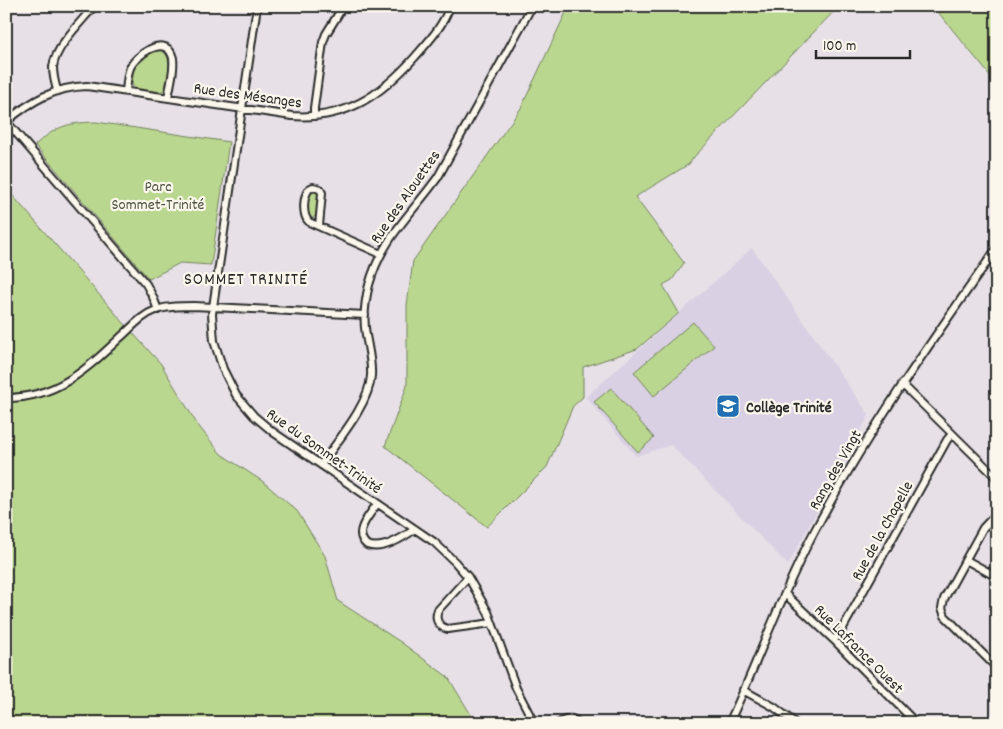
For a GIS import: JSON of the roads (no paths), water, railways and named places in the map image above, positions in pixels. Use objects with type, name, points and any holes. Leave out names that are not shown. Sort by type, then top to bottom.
[{"type":"street","points":[[57,90],[53,71],[56,57],[77,25],[94,6]]},
{"type":"street","name":"Rue du Sommet-Trinité","points":[[257,6],[213,308],[212,328],[216,349],[226,377],[245,407],[266,427],[415,529],[444,551],[468,577],[483,601],[518,694],[534,723]]},
{"type":"street","name":"Rue des Mésanges","points":[[6,121],[32,101],[57,90],[87,86],[292,116],[314,116],[343,110],[373,97],[394,80],[433,36],[450,6]]},
{"type":"street","name":"Rue des Alouettes","points":[[321,465],[364,402],[369,388],[371,374],[365,315],[370,283],[381,254],[398,226],[438,177],[532,6]]},
{"type":"street","points":[[314,116],[323,42],[339,13]]},
{"type":"street","points":[[126,91],[129,70],[133,63],[152,48],[161,46],[169,49],[173,57],[168,97]]},
{"type":"street","points":[[6,121],[146,284],[158,310]]},
{"type":"street","points":[[319,226],[322,194],[318,188],[312,187],[306,193],[305,215],[307,221],[381,254]]},
{"type":"street","name":"Rang des Vingt","points":[[729,723],[784,594],[823,515],[902,384],[997,248]]},
{"type":"street","points":[[6,398],[40,394],[67,382],[141,320],[158,310],[184,306],[365,315]]},
{"type":"street","points":[[902,384],[997,478]]},
{"type":"street","name":"Rue de la Chapelle","points":[[834,640],[839,635],[930,470],[952,434]]},
{"type":"street","points":[[377,504],[361,530],[362,539],[367,545],[378,547],[407,535],[415,529]]},
{"type":"street","points":[[997,513],[983,528],[943,600],[942,610],[945,616],[997,668]]},
{"type":"street","points":[[966,560],[997,577]]},
{"type":"street","points":[[468,577],[438,610],[436,616],[438,622],[442,627],[448,629],[492,623]]},
{"type":"street","name":"Rue Lafrance Ouest","points":[[784,594],[834,640],[916,723]]},
{"type":"street","points":[[743,690],[774,706],[795,723]]},
{"type":"street","points":[[559,723],[571,718],[578,723]]},
{"type":"place","name":"Collège Trinité","points":[[728,406]]},
{"type":"district","name":"SOMMET TRINITÉ","points":[[246,278]]},
{"type":"park label","name":"Parc Sommet-Trinité","points":[[158,194]]}]
